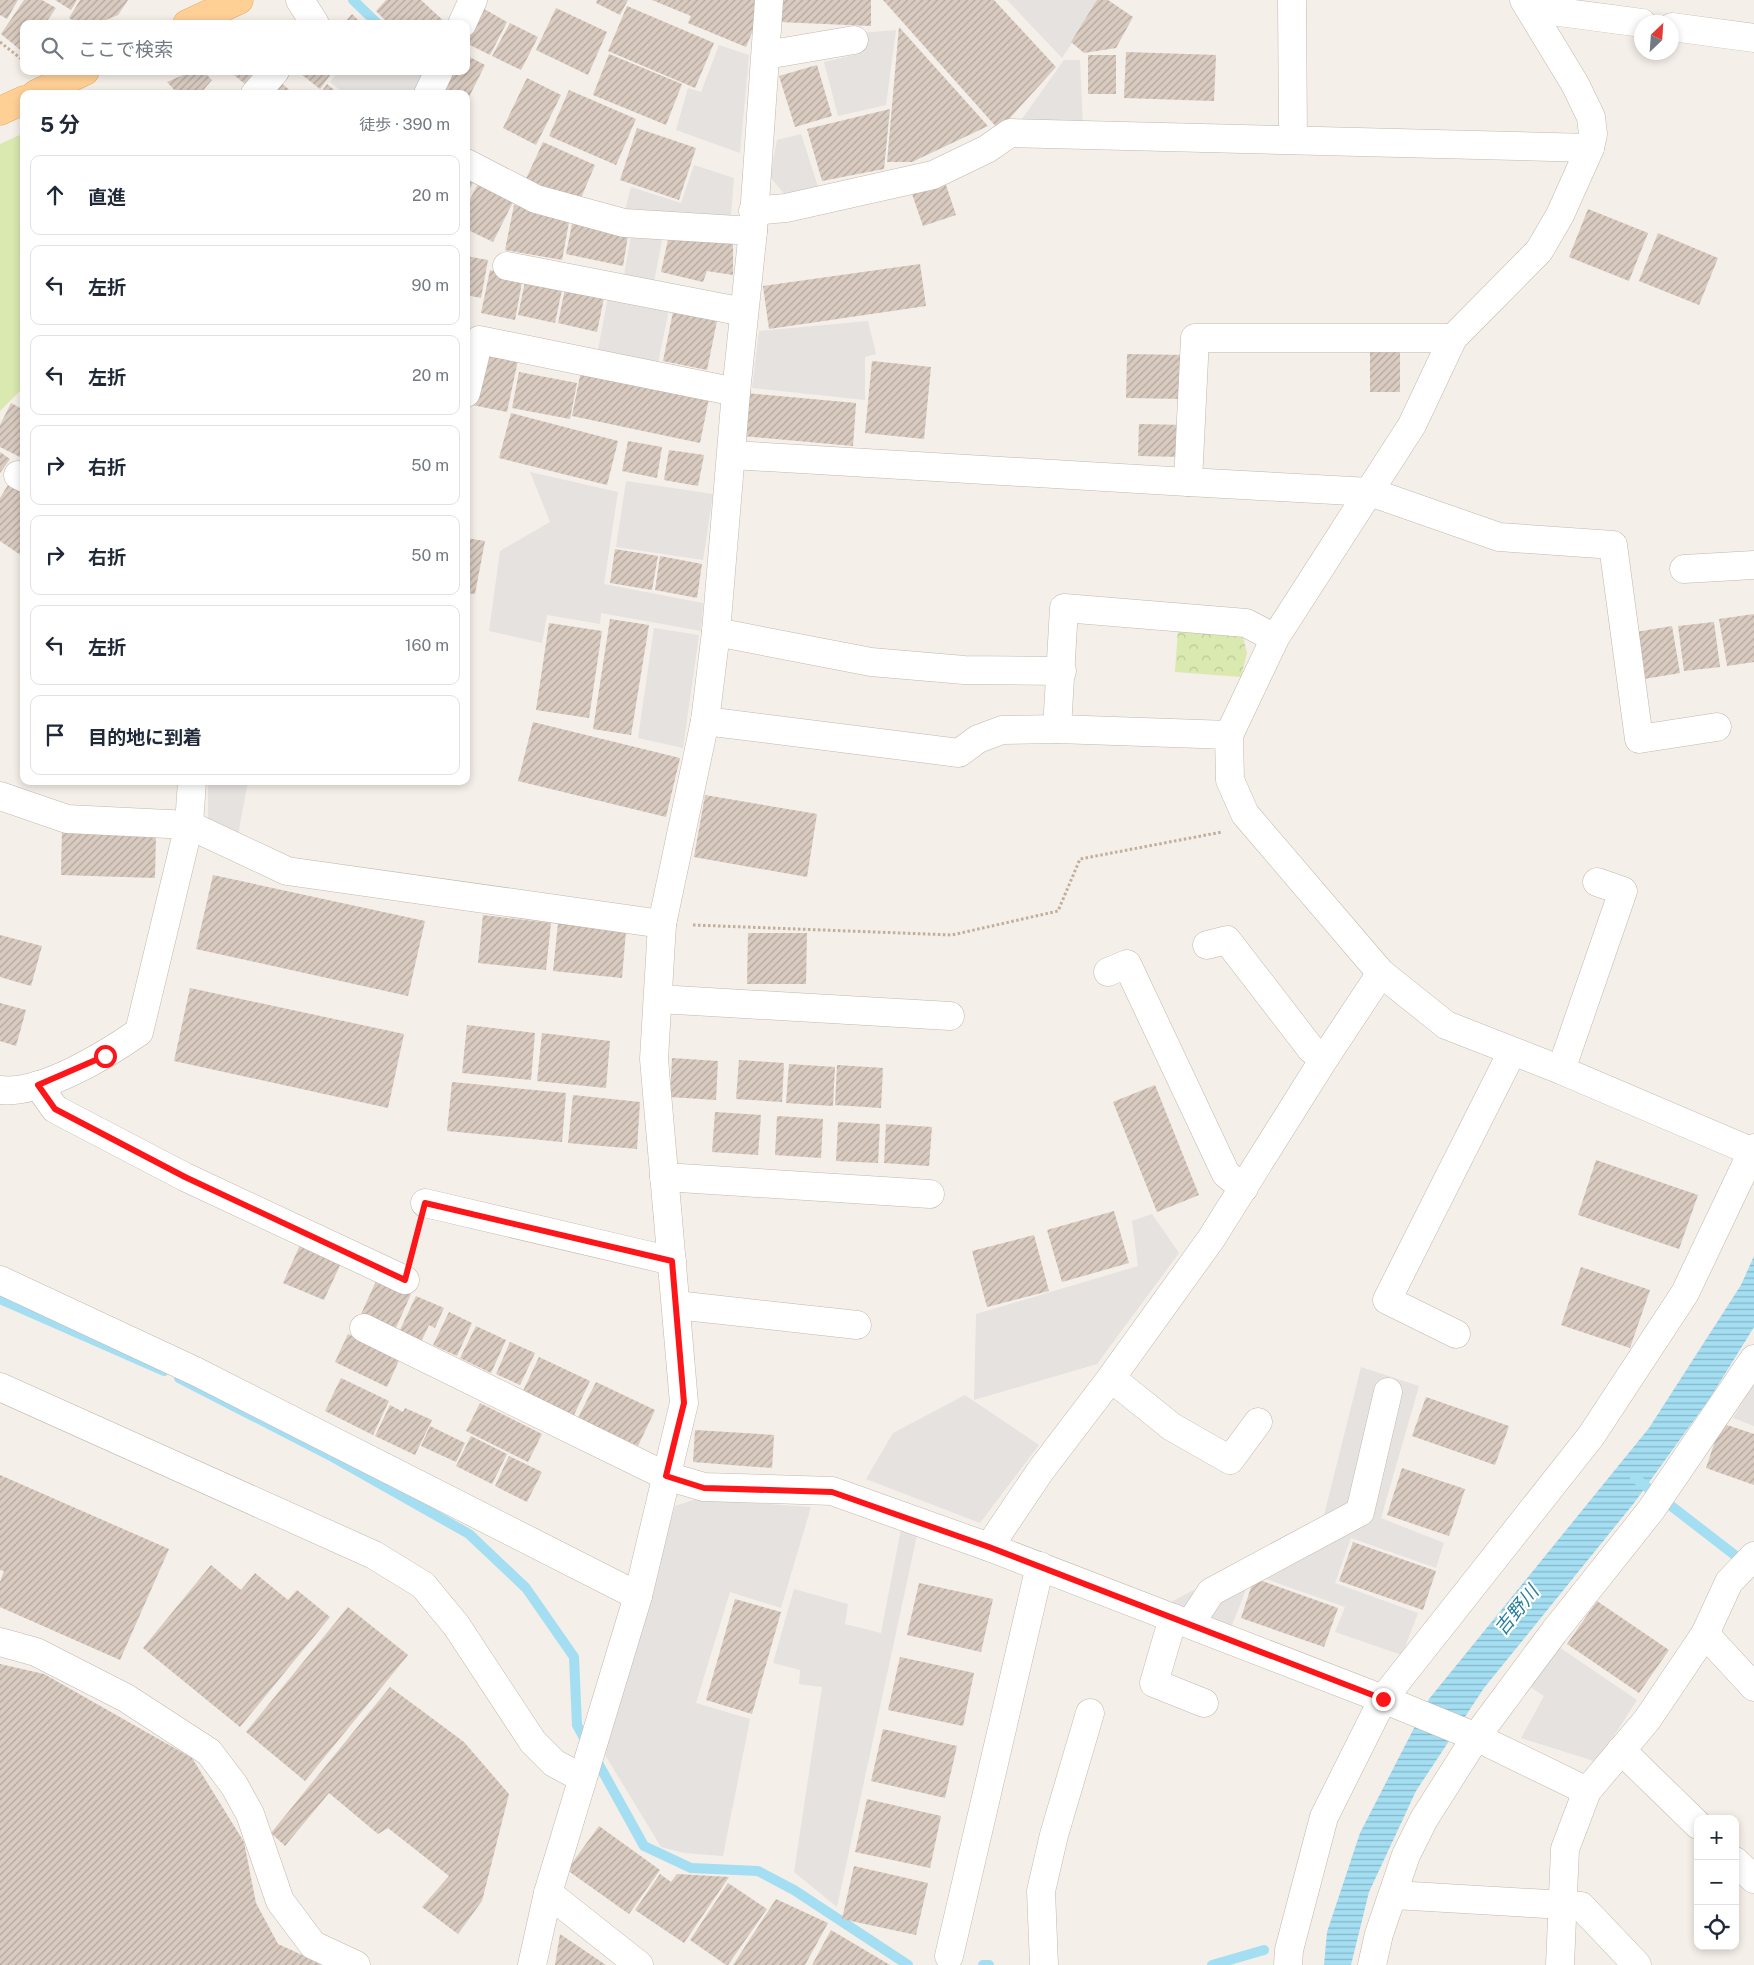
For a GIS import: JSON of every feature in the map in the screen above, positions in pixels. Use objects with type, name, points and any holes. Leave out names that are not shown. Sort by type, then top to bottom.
[{"type":"main road","points":[[196,20],[239,0]]},
{"type":"main road","points":[[45,90],[76,75]]},
{"type":"main road","points":[[0,111],[20,102]]},
{"type":"street","points":[[300,0],[312,20]]},
{"type":"street","points":[[464,20],[473,0]]},
{"type":"street","points":[[532,1965],[548,1893],[638,1596],[684,1403],[654,1059],[662,924],[705,721],[716,632],[736,392],[753,221],[769,0]]},
{"type":"street","points":[[1292,0],[1293,140]]},
{"type":"street","points":[[1527,4],[1634,22]]},
{"type":"street","points":[[1288,1965],[1289,1950],[1324,1817],[1394,1704],[1591,1436],[1685,1293],[1753,1150],[1561,1070],[1446,1026],[1381,973],[1245,814],[1230,780],[1229,735],[1275,638],[1412,425],[1452,338],[1539,251],[1560,215],[1590,148],[1593,134],[1591,117],[1575,84],[1527,4]]},
{"type":"street","points":[[1679,28],[1754,38]]},
{"type":"street","points":[[766,55],[854,40]]},
{"type":"street","points":[[258,90],[272,75]]},
{"type":"street","points":[[430,90],[437,75]]},
{"type":"street","points":[[470,165],[536,199],[624,223],[753,221],[786,208],[933,176],[987,149],[1010,133],[1590,148]]},
{"type":"street","points":[[507,266],[744,312]]},
{"type":"street","points":[[1188,482],[1195,338],[1452,338]]},
{"type":"street","points":[[470,377],[480,340],[736,392]]},
{"type":"street","points":[[732,454],[1370,492],[1499,537],[1613,545],[1638,739],[1717,727]]},
{"type":"street","points":[[1684,570],[1754,565]]},
{"type":"street","points":[[1057,729],[1062,671],[1064,608],[1246,624],[1275,638]]},
{"type":"street","points":[[716,632],[871,662],[964,670],[1062,671]]},
{"type":"street","points":[[705,721],[959,753],[978,739],[1002,730],[1057,729],[1229,735]]},
{"type":"street","points":[[0,1090],[38,1085],[105,1056],[139,1032],[189,825],[192,785]]},
{"type":"street","points":[[0,796],[68,818],[189,825],[287,871],[662,924]]},
{"type":"street","points":[[1561,1070],[1623,891],[1597,882]]},
{"type":"street","points":[[1207,945],[1227,940],[1311,1049],[1324,1059]]},
{"type":"street","points":[[1108,972],[1127,964],[1226,1174],[1244,1188]]},
{"type":"street","points":[[989,1547],[1041,1470],[1111,1378],[1244,1188],[1324,1059],[1381,973]]},
{"type":"street","points":[[658,999],[950,1016]]},
{"type":"street","points":[[1456,1334],[1387,1300],[1512,1052]]},
{"type":"street","points":[[38,1085],[55,1109],[185,1177],[405,1280]]},
{"type":"street","points":[[664,1177],[930,1194]]},
{"type":"street","points":[[425,1203],[672,1261]]},
{"type":"street","points":[[0,1280],[197,1372],[638,1596]]},
{"type":"street","points":[[676,1305],[857,1325]]},
{"type":"street","points":[[364,1328],[666,1476],[704,1488],[832,1492],[1040,1566],[1394,1704],[1469,1734],[1587,1791]]},
{"type":"street","points":[[1372,1965],[1379,1934],[1406,1856],[1469,1734],[1554,1632],[1651,1510],[1754,1359]]},
{"type":"street","points":[[1111,1378],[1172,1427],[1230,1460],[1258,1422]]},
{"type":"street","points":[[0,1387],[374,1555],[422,1586],[456,1625],[533,1742],[554,1763],[583,1773]]},
{"type":"street","points":[[1204,1703],[1154,1683],[1181,1621],[1211,1592],[1360,1512],[1388,1392]]},
{"type":"street","points":[[1560,1965],[1565,1849],[1587,1791],[1647,1720],[1705,1634],[1729,1582],[1754,1556]]},
{"type":"street","points":[[949,1956],[1040,1566]]},
{"type":"street","points":[[1705,1634],[1754,1687]]},
{"type":"street","points":[[0,1642],[36,1652],[126,1698],[209,1752],[234,1785],[250,1814],[280,1901],[313,1945],[356,1965]]},
{"type":"street","points":[[1044,1963],[1041,1891],[1054,1835],[1090,1713]]},
{"type":"street","points":[[1621,1750],[1694,1821]]},
{"type":"street","points":[[1739,1865],[1754,1879]]},
{"type":"street","points":[[548,1893],[639,1965]]},
{"type":"street","points":[[1394,1895],[1581,1906],[1637,1965]]},
{"type":"path","points":[[0,42],[20,58]]},
{"type":"path","points":[[662,924],[952,935],[1058,911],[1080,859],[1256,826]]},
{"type":"path","points":[[405,1280],[425,1203]]},
{"type":"green space","points":[[20,135],[20,391],[0,411],[0,144]]},
{"type":"green space","points":[[1178,628],[1243,637],[1247,653],[1241,677],[1175,672]]},
{"type":"shaded area","points":[[1007,0],[1103,0],[1062,58]]},
{"type":"shaded area","points":[[896,30],[886,105],[838,116],[824,62],[863,53],[860,33]]},
{"type":"shaded area","points":[[719,45],[749,55],[740,153],[676,130],[688,88],[701,92]]},
{"type":"shaded area","points":[[1064,60],[1080,60],[1083,128],[1017,126]]},
{"type":"shaded area","points":[[336,75],[422,75],[424,77],[417,90],[340,90],[330,82]]},
{"type":"shaded area","points":[[801,134],[820,193],[787,197],[770,177],[777,140]]},
{"type":"shaded area","points":[[694,165],[734,178],[730,224],[623,218],[631,187],[681,203]]},
{"type":"shaded area","points":[[632,229],[663,235],[653,287],[623,281]]},
{"type":"shaded area","points":[[609,292],[670,305],[657,367],[597,355]]},
{"type":"shaded area","points":[[868,321],[876,354],[865,357],[865,400],[752,388],[759,331]]},
{"type":"shaded area","points":[[530,472],[618,492],[604,584],[703,603],[701,631],[601,613],[600,624],[547,615],[542,643],[489,631],[500,551],[550,522]]},
{"type":"shaded area","points":[[626,481],[713,494],[703,560],[616,547]]},
{"type":"shaded area","points":[[654,628],[699,635],[683,748],[638,738]]},
{"type":"shaded area","points":[[208,785],[247,785],[237,840],[208,829]]},
{"type":"shaded area","points":[[1152,1214],[1179,1253],[1097,1364],[974,1400],[976,1314],[1138,1266],[1132,1221]]},
{"type":"shaded area","points":[[1361,1367],[1419,1386],[1381,1518],[1444,1543],[1436,1568],[1351,1538],[1335,1583],[1418,1613],[1402,1655],[1335,1632],[1345,1607],[1252,1574],[1231,1628],[1167,1604],[1322,1523]]},
{"type":"shaded area","points":[[1754,1383],[1754,1426],[1733,1418]]},
{"type":"shaded area","points":[[965,1395],[1039,1445],[980,1523],[866,1479],[893,1433]]},
{"type":"shaded area","points":[[696,1499],[811,1507],[781,1608],[730,1592],[696,1703],[750,1719],[723,1856],[684,1853],[661,1847],[602,1750],[675,1506]]},
{"type":"shaded area","points":[[901,1529],[917,1535],[837,1907],[794,1872],[822,1687],[799,1684],[800,1670],[773,1663],[794,1589],[848,1604],[845,1624],[881,1633]]},
{"type":"shaded area","points":[[1556,1645],[1637,1700],[1597,1762],[1521,1738],[1544,1696],[1529,1686]]},
{"type":"water","name":"吉野川","points":[[1754,1256],[1754,1327],[1710,1398],[1634,1503],[1484,1688],[1416,1791],[1369,1892],[1351,1965],[1324,1965],[1327,1932],[1360,1833],[1429,1699],[1649,1428],[1741,1285]]},
{"type":"building","points":[[0,0],[18,0],[7,19],[0,15]]},
{"type":"building","points":[[24,0],[42,0],[56,8],[48,20],[20,20],[20,50],[1,34]]},
{"type":"building","points":[[55,0],[77,0],[71,10]]},
{"type":"building","points":[[80,0],[128,0],[118,15],[106,20],[72,20],[69,18]]},
{"type":"building","points":[[386,0],[421,0],[443,20],[385,20],[376,11]]},
{"type":"building","points":[[597,0],[628,0],[620,15],[596,3]]},
{"type":"building","points":[[652,0],[754,0],[764,4],[746,47],[688,23],[691,16]]},
{"type":"building","points":[[779,0],[871,0],[871,26],[779,22]]},
{"type":"building","points":[[883,0],[994,0],[1056,67],[999,130]]},
{"type":"building","points":[[1097,0],[1108,0],[1133,17],[1116,48],[1084,53],[1071,42]]},
{"type":"building","points":[[479,6],[507,22],[490,55],[470,45],[470,23]]},
{"type":"building","points":[[627,6],[714,43],[695,88],[608,51]]},
{"type":"building","points":[[556,8],[607,32],[588,75],[536,50]]},
{"type":"building","points":[[352,14],[358,20],[347,20]]},
{"type":"building","points":[[510,23],[538,37],[521,70],[492,56]]},
{"type":"building","points":[[899,27],[988,126],[912,162],[887,162]]},
{"type":"building","points":[[1126,52],[1216,55],[1214,101],[1124,98]]},
{"type":"building","points":[[609,54],[682,84],[666,125],[593,95]]},
{"type":"building","points":[[1088,55],[1116,55],[1116,94],[1088,94]]},
{"type":"building","points":[[470,57],[485,65],[470,95],[470,90],[438,89],[445,75],[470,75]]},
{"type":"building","points":[[817,65],[832,116],[795,127],[779,76]]},
{"type":"building","points":[[183,75],[207,75],[212,80],[203,90],[174,90],[167,82]]},
{"type":"building","points":[[234,75],[252,75],[245,84]]},
{"type":"building","points":[[302,75],[330,75],[320,89]]},
{"type":"building","points":[[527,78],[561,95],[536,145],[503,128]]},
{"type":"building","points":[[278,80],[289,90],[270,90]]},
{"type":"building","points":[[327,84],[334,90],[323,90]]},
{"type":"building","points":[[569,90],[636,119],[616,165],[549,136]]},
{"type":"building","points":[[890,109],[884,169],[822,181],[807,129]]},
{"type":"building","points":[[637,128],[696,148],[679,200],[620,180]]},
{"type":"building","points":[[543,142],[595,165],[578,205],[525,181]]},
{"type":"building","points":[[470,177],[475,179],[470,188]]},
{"type":"building","points":[[944,179],[956,215],[923,226],[911,191]]},
{"type":"building","points":[[480,180],[515,198],[493,242],[470,231],[470,199]]},
{"type":"building","points":[[514,205],[570,217],[562,260],[505,250]]},
{"type":"building","points":[[1588,209],[1648,233],[1629,281],[1569,257]]},
{"type":"building","points":[[573,219],[629,230],[623,266],[566,254]]},
{"type":"building","points":[[670,230],[733,240],[733,275],[707,271],[703,282],[661,272]]},
{"type":"building","points":[[1658,233],[1718,258],[1699,305],[1639,281]]},
{"type":"building","points":[[470,257],[488,260],[481,298],[470,296]]},
{"type":"building","points":[[920,264],[926,306],[769,329],[763,286]]},
{"type":"building","points":[[490,270],[523,277],[515,320],[481,313]]},
{"type":"building","points":[[526,277],[563,285],[555,323],[518,315]]},
{"type":"building","points":[[566,284],[605,293],[597,332],[558,323]]},
{"type":"building","points":[[674,307],[718,316],[707,370],[663,361]]},
{"type":"building","points":[[1370,349],[1400,349],[1400,392],[1370,392]]},
{"type":"building","points":[[483,352],[518,360],[507,412],[472,405]]},
{"type":"building","points":[[1127,354],[1185,355],[1184,399],[1126,398]]},
{"type":"building","points":[[872,361],[931,367],[924,439],[865,433]]},
{"type":"building","points":[[582,366],[710,393],[700,443],[572,416]]},
{"type":"building","points":[[519,372],[577,383],[570,419],[512,408]]},
{"type":"building","points":[[746,393],[856,403],[853,446],[742,436]]},
{"type":"building","points":[[11,403],[20,408],[20,457],[0,447],[0,425]]},
{"type":"building","points":[[511,413],[618,441],[607,485],[499,458]]},
{"type":"building","points":[[1139,424],[1184,425],[1183,457],[1138,456]]},
{"type":"building","points":[[628,441],[662,447],[657,478],[622,471]]},
{"type":"building","points":[[669,450],[704,455],[698,486],[664,480]]},
{"type":"building","points":[[0,452],[10,459],[0,473]]},
{"type":"building","points":[[11,480],[20,486],[20,555],[0,541],[0,498]]},
{"type":"building","points":[[470,539],[485,541],[475,594],[470,593]]},
{"type":"building","points":[[615,549],[658,556],[652,590],[610,583]]},
{"type":"building","points":[[660,556],[702,564],[697,598],[655,590]]},
{"type":"building","points":[[1754,614],[1754,662],[1727,666],[1719,619]]},
{"type":"building","points":[[610,619],[649,625],[631,735],[593,729]]},
{"type":"building","points":[[1714,622],[1720,667],[1684,671],[1678,626]]},
{"type":"building","points":[[549,623],[602,631],[589,718],[536,710]]},
{"type":"building","points":[[1672,626],[1680,673],[1644,679],[1636,632]]},
{"type":"building","points":[[533,722],[680,758],[666,817],[518,781]]},
{"type":"building","points":[[705,795],[817,814],[807,877],[694,857]]},
{"type":"building","points":[[62,828],[156,832],[155,878],[61,875]]},
{"type":"building","points":[[213,875],[425,921],[408,996],[196,949]]},
{"type":"building","points":[[483,915],[551,923],[546,970],[478,963]]},
{"type":"building","points":[[558,923],[626,931],[622,978],[553,971]]},
{"type":"building","points":[[748,933],[807,933],[806,984],[747,984]]},
{"type":"building","points":[[0,935],[42,946],[31,986],[0,977]]},
{"type":"building","points":[[190,988],[404,1034],[388,1108],[174,1061]]},
{"type":"building","points":[[0,1003],[26,1010],[16,1046],[0,1041]]},
{"type":"building","points":[[467,1025],[535,1033],[531,1080],[462,1073]]},
{"type":"building","points":[[542,1033],[610,1041],[606,1088],[537,1081]]},
{"type":"building","points":[[672,1058],[718,1061],[716,1100],[670,1097]]},
{"type":"building","points":[[739,1060],[784,1063],[782,1102],[736,1099]]},
{"type":"building","points":[[789,1064],[835,1067],[833,1106],[786,1103]]},
{"type":"building","points":[[837,1065],[883,1068],[881,1108],[835,1105]]},
{"type":"building","points":[[452,1082],[566,1093],[562,1142],[447,1131]]},
{"type":"building","points":[[1155,1085],[1199,1195],[1157,1212],[1113,1102]]},
{"type":"building","points":[[573,1095],[640,1102],[637,1149],[568,1143]]},
{"type":"building","points":[[715,1112],[761,1115],[758,1155],[712,1152]]},
{"type":"building","points":[[777,1116],[823,1119],[821,1158],[775,1155]]},
{"type":"building","points":[[838,1122],[880,1124],[878,1163],[836,1161]]},
{"type":"building","points":[[886,1124],[932,1127],[929,1166],[884,1163]]},
{"type":"building","points":[[1596,1160],[1698,1195],[1679,1249],[1578,1215]]},
{"type":"building","points":[[1114,1211],[1129,1263],[1062,1282],[1047,1230]]},
{"type":"building","points":[[1034,1235],[1049,1291],[987,1307],[972,1251]]},
{"type":"building","points":[[300,1245],[341,1263],[324,1300],[283,1283]]},
{"type":"building","points":[[1581,1267],[1650,1290],[1630,1348],[1561,1325]]},
{"type":"building","points":[[377,1279],[411,1294],[395,1330],[361,1314]]},
{"type":"building","points":[[416,1296],[444,1308],[435,1328],[429,1325],[421,1342],[399,1332]]},
{"type":"building","points":[[449,1312],[472,1323],[457,1356],[433,1345]]},
{"type":"building","points":[[476,1326],[506,1340],[491,1373],[460,1358]]},
{"type":"building","points":[[348,1334],[400,1358],[387,1387],[335,1362]]},
{"type":"building","points":[[510,1342],[535,1353],[520,1385],[496,1374]]},
{"type":"building","points":[[539,1357],[590,1381],[573,1417],[522,1393]]},
{"type":"building","points":[[341,1378],[389,1401],[373,1435],[325,1411]]},
{"type":"building","points":[[596,1382],[655,1410],[638,1446],[578,1418]]},
{"type":"building","points":[[1426,1397],[1509,1426],[1495,1465],[1412,1436]]},
{"type":"building","points":[[480,1403],[542,1434],[528,1462],[466,1431]]},
{"type":"building","points":[[390,1405],[403,1412],[405,1408],[432,1420],[415,1455],[375,1436]]},
{"type":"building","points":[[1721,1423],[1754,1434],[1754,1485],[1706,1468]]},
{"type":"building","points":[[430,1426],[465,1443],[456,1462],[421,1446]]},
{"type":"building","points":[[695,1430],[774,1435],[772,1468],[693,1462]]},
{"type":"building","points":[[471,1436],[507,1454],[492,1484],[456,1466]]},
{"type":"building","points":[[509,1456],[542,1472],[527,1502],[495,1486]]},
{"type":"building","points":[[1402,1468],[1465,1489],[1449,1536],[1387,1515]]},
{"type":"building","points":[[0,1475],[169,1549],[120,1660],[0,1607],[0,1582],[4,1571],[0,1570]]},
{"type":"building","points":[[1353,1542],[1436,1571],[1423,1610],[1339,1581]]},
{"type":"building","points":[[211,1565],[241,1590],[255,1573],[288,1600],[297,1590],[330,1617],[240,1727],[143,1648]]},
{"type":"building","points":[[1254,1578],[1338,1608],[1324,1647],[1241,1618]]},
{"type":"building","points":[[919,1583],[993,1599],[981,1652],[907,1635]]},
{"type":"building","points":[[735,1599],[781,1612],[752,1714],[706,1700]]},
{"type":"building","points":[[1597,1601],[1669,1650],[1639,1693],[1567,1644]]},
{"type":"building","points":[[348,1607],[408,1655],[305,1781],[246,1732]]},
{"type":"building","points":[[900,1657],[974,1673],[963,1726],[888,1710]]},
{"type":"building","points":[[0,1664],[44,1674],[192,1758],[244,1842],[256,1903],[278,1944],[324,1965],[0,1965]]},
{"type":"building","points":[[390,1687],[464,1742],[509,1794],[482,1901],[458,1934],[422,1907],[449,1876],[388,1828],[378,1834],[329,1793],[285,1846],[271,1833]]},
{"type":"building","points":[[883,1729],[957,1746],[945,1798],[871,1781]]},
{"type":"building","points":[[867,1799],[941,1816],[930,1868],[855,1852]]},
{"type":"building","points":[[599,1826],[660,1870],[629,1914],[567,1870]]},
{"type":"building","points":[[854,1866],[928,1883],[916,1935],[842,1919]]},
{"type":"building","points":[[660,1874],[671,1882],[677,1874],[729,1877],[684,1943],[635,1910]]},
{"type":"building","points":[[728,1883],[767,1909],[728,1965],[726,1965],[690,1940]]},
{"type":"building","points":[[776,1899],[828,1923],[805,1965],[733,1965]]},
{"type":"building","points":[[831,1930],[890,1965],[812,1965]]},
{"type":"building","points":[[560,1934],[606,1965],[555,1965]]},
{"type":"waterway","points":[[353,0],[374,20]]},
{"type":"waterway","points":[[0,1299],[164,1371]]},
{"type":"waterway","points":[[179,1378],[329,1455],[469,1534],[526,1588],[574,1657],[577,1725],[644,1846],[691,1868],[758,1871],[794,1890],[908,1965]]},
{"type":"waterway","points":[[1635,1478],[1745,1563]]},
{"type":"waterway","points":[[1212,1965],[1264,1950]]},
{"type":"waterway","points":[[983,1965],[989,1965]]},
{"type":"route","points":[[105,1056],[38,1085],[55,1109],[185,1177],[405,1280],[425,1203],[672,1261],[684,1403],[666,1476],[704,1488],[832,1492],[989,1547],[1383,1699]]}]
